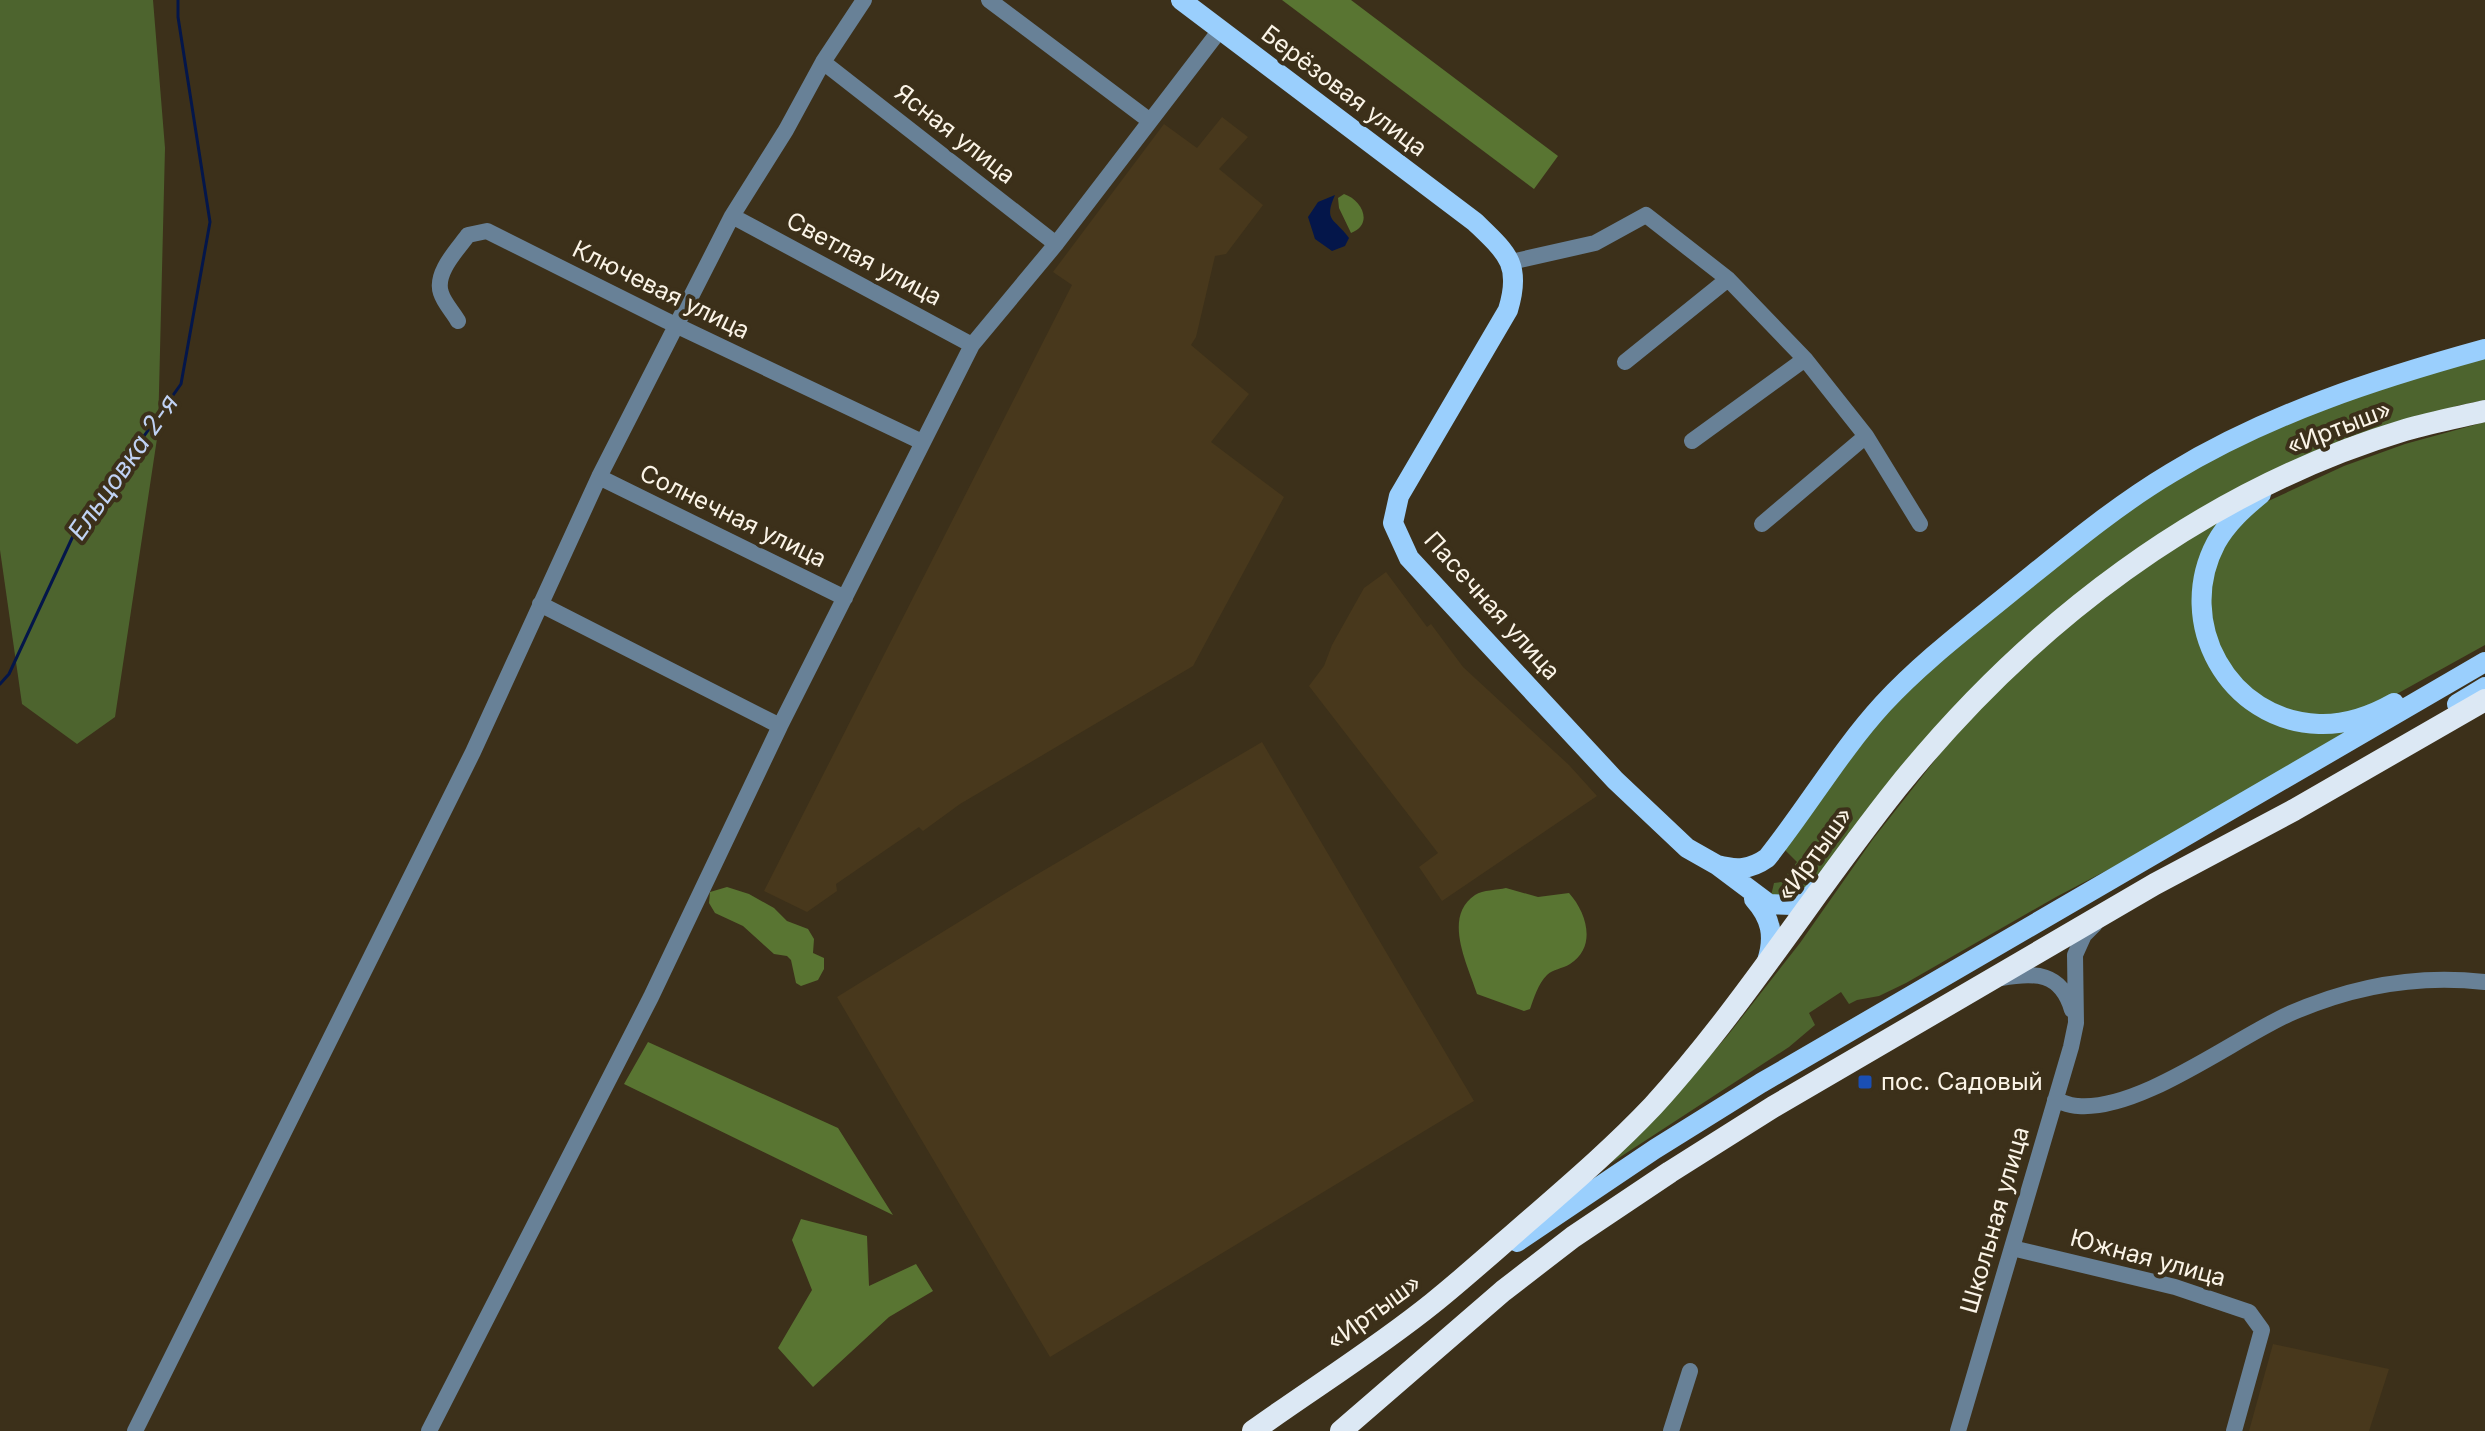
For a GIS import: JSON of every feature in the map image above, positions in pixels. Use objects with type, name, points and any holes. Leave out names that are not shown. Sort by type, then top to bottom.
[{"type":"highway","name":"«Иртыш»","points":[[1253,1431],[1432,1304],[1596,1163],[1632,1127],[1679,1076],[1763,969],[1899,786],[1979,695],[2077,606],[2167,541],[2281,478],[2405,430],[2485,411]]},
{"type":"highway","points":[[1341,1431],[1503,1291],[1573,1237],[1773,1107],[2111,909],[2294,810],[2485,700]]},
{"type":"main road","name":"Берёзовая улица","points":[[1181,0],[1475,222],[1505,251],[1511,262]]},
{"type":"main road","name":"Пасечная улица","points":[[1511,262],[1515,277],[1508,310],[1399,496],[1393,523],[1397,535],[1409,558],[1433,586],[1615,780],[1687,848],[1717,865],[1743,887]]},
{"type":"main road","points":[[1717,865],[1748,868],[1767,858],[1861,730],[1906,680],[2120,506],[2170,474],[2267,422],[2374,382],[2485,349]]},
{"type":"main road","points":[[2281,478],[2227,526],[2210,557],[2201,589],[2202,622],[2213,657],[2223,673],[2247,698],[2276,715],[2306,723],[2347,722],[2382,710],[2485,652]]},
{"type":"main road","points":[[1432,1304],[1582,1197],[1761,1083],[2485,662]]},
{"type":"main road","points":[[2155,884],[2485,687]]},
{"type":"main road","points":[[1743,887],[1776,906],[1792,905],[1807,899],[1871,815],[1899,786]]},
{"type":"main road","points":[[1743,887],[1764,911],[1771,928],[1772,943],[1763,969]]},
{"type":"street","points":[[135,1431],[473,752],[599,477],[732,216],[786,130],[823,62],[864,0]]},
{"type":"street","points":[[989,0],[1150,121]]},
{"type":"street","points":[[429,1431],[651,997],[780,726],[972,345],[1056,244],[1220,30]]},
{"type":"street","name":"Ясная улица","points":[[823,62],[1056,244]]},
{"type":"street","points":[[1511,262],[1595,243],[1646,215],[1728,279],[1805,359],[1866,436],[1920,524]]},
{"type":"street","name":"Светлая улица","points":[[732,216],[972,345]]},
{"type":"street","name":"Ключевая улица","points":[[458,321],[441,295],[439,286],[447,263],[468,235],[487,231],[922,442]]},
{"type":"street","points":[[1625,362],[1728,279]]},
{"type":"street","points":[[1692,441],[1805,359]]},
{"type":"street","points":[[1762,524],[1866,436]]},
{"type":"street","name":"Солнечная улица","points":[[599,477],[845,598]]},
{"type":"street","points":[[540,604],[780,726]]},
{"type":"street","name":"Школьная улица","points":[[1958,1431],[2076,1023],[2074,972],[2078,944],[2111,909]]},
{"type":"street","points":[[1992,980],[2024,974],[2051,980],[2068,997],[2076,1023]]},
{"type":"street","points":[[2055,1100],[2077,1107],[2124,1099],[2155,1086],[2290,1014],[2362,988],[2425,978],[2485,982]]},
{"type":"street","name":"Южная улица","points":[[2012,1248],[2175,1287],[2249,1312],[2262,1330],[2234,1431]]},
{"type":"street","points":[[1671,1431],[1690,1371]]},
{"type":"shaded area","points":[[1222,117],[1248,137],[1219,169],[1263,205],[1226,254],[1215,256],[1196,337],[1191,345],[1249,394],[1211,442],[1284,497],[1193,666],[960,804],[923,831],[919,827],[836,884],[837,891],[807,912],[764,891],[1072,285],[1053,272],[1164,124],[1197,148]]},
{"type":"shaded area","points":[[1335,195],[1330,215],[1349,238],[1345,246],[1332,251],[1315,239],[1308,217],[1318,202]]},
{"type":"shaded area","points":[[1386,572],[1427,627],[1431,624],[1463,667],[1569,765],[1597,796],[1442,901],[1419,867],[1438,853],[1309,686],[1324,666],[1332,645],[1364,588]]},
{"type":"shaded area","points":[[1262,742],[1474,1101],[1050,1357],[837,997],[1014,888]]},
{"type":"shaded area","points":[[2273,1344],[2389,1369],[2369,1431],[2249,1431]]},
{"type":"green space","points":[[0,0],[153,0],[165,148],[158,432],[115,717],[77,744],[22,704],[0,550]]},
{"type":"green space","points":[[1282,0],[1351,0],[1558,156],[1534,189]]},
{"type":"green space","points":[[1344,194],[1356,201],[1363,212],[1362,224],[1351,233],[1339,208],[1338,198]]},
{"type":"green space","points":[[2485,358],[2485,400],[2456,406],[2108,571],[1801,895],[1771,896],[1774,883],[1781,882],[1797,862],[1784,849],[1888,709],[1916,680],[2106,528],[2186,474],[2259,435],[2355,398]]},
{"type":"green space","points":[[2485,422],[2485,645],[2375,706],[2347,716],[2302,715],[2257,696],[2230,671],[2208,618],[2211,575],[2229,536],[2264,503],[2344,466],[2405,444]]},
{"type":"green space","points":[[2223,516],[2204,555],[2223,686],[2259,717],[2353,728],[2155,845],[2056,897],[1906,983],[1879,996],[1849,1004],[1841,992],[1809,1013],[1815,1025],[1789,1047],[1611,1163],[1728,1035],[1800,943],[1873,839],[1957,732],[2012,675],[2092,604]]},
{"type":"green space","points":[[727,887],[749,894],[774,908],[787,921],[808,929],[814,939],[813,953],[824,958],[824,969],[818,980],[801,986],[796,983],[791,960],[787,956],[774,954],[743,926],[715,913],[709,903],[710,892]]},
{"type":"green space","points":[[1506,888],[1538,897],[1569,893],[1581,910],[1586,930],[1584,949],[1578,957],[1547,975],[1530,1009],[1524,1011],[1477,994],[1460,942],[1460,916],[1465,904],[1478,893]]},
{"type":"green space","points":[[648,1042],[838,1128],[893,1215],[624,1084]]},
{"type":"green space","points":[[801,1219],[867,1236],[869,1286],[916,1264],[933,1291],[889,1317],[813,1387],[778,1348],[812,1290],[792,1240]]},
{"type":"waterway","name":"Ельцовка 2-я","points":[[0,684],[9,674],[73,536],[181,384],[210,222],[178,17],[178,0]]},
{"type":"place","name":"пос. Садовый","points":[[1865,1082]]}]
